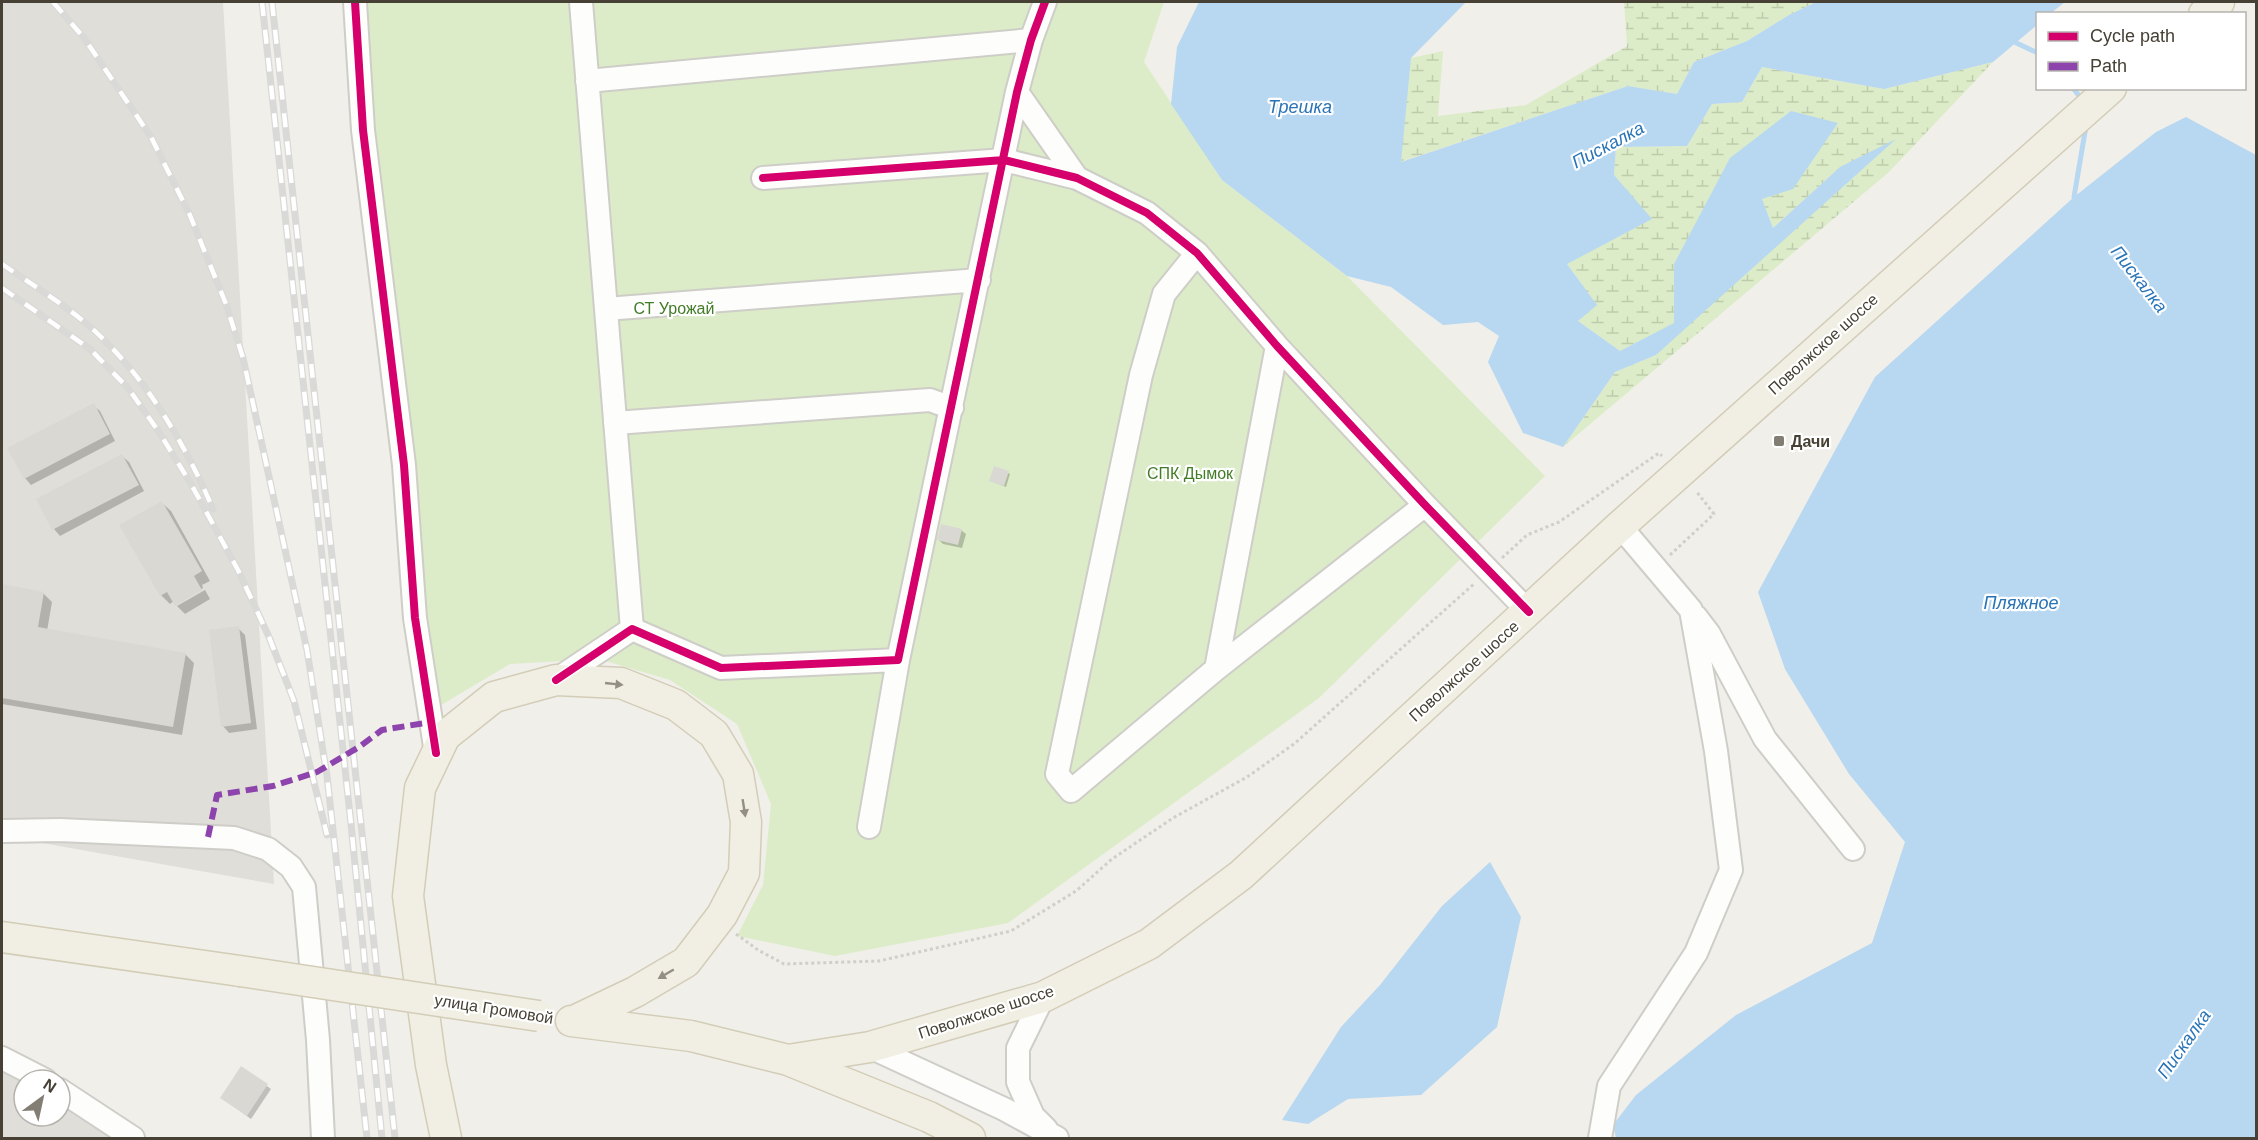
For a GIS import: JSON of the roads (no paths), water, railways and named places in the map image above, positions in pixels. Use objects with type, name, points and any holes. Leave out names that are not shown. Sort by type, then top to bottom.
[{"type":"main road","points":[[2206,12],[2219,2]]},
{"type":"main road","name":"Поволжское шоссе","points":[[788,1060],[870,1047],[1043,997],[1149,944],[1241,876],[1620,526],[2109,90]]},
{"type":"main road","points":[[446,1138],[431,1065],[408,896],[420,788],[445,736],[494,697],[556,680],[621,684],[676,705],[714,734],[738,774],[746,822],[744,873],[718,920],[686,962],[635,992],[574,1021]]},
{"type":"main road","name":"улица Громовой","points":[[2,937],[539,1016],[691,1036],[788,1060],[929,1117],[970,1138]]},
{"type":"street","points":[[355,2],[363,130],[404,465],[415,618],[436,753]]},
{"type":"street","points":[[581,2],[632,629]]},
{"type":"street","points":[[869,827],[898,660],[1017,92],[1031,40],[1045,2]]},
{"type":"street","points":[[587,81],[1031,40]]},
{"type":"street","points":[[1017,92],[1077,178]]},
{"type":"street","points":[[762,178],[1004,160],[1077,178],[1147,213],[1197,253],[1277,346],[1528,612]]},
{"type":"street","points":[[1197,253],[1164,294],[1141,375],[1057,774],[1071,791],[1216,669],[1425,505]]},
{"type":"street","points":[[606,309],[979,280]]},
{"type":"street","points":[[1216,669],[1277,346]]},
{"type":"street","points":[[615,423],[930,400],[952,408]]},
{"type":"street","points":[[1620,526],[1709,634],[1765,739],[1852,849]]},
{"type":"street","points":[[1600,1138],[1609,1086],[1696,953],[1731,870],[1716,751],[1690,610]]},
{"type":"street","points":[[632,629],[722,668],[898,660]]},
{"type":"street","points":[[556,680],[632,629]]},
{"type":"street","points":[[2,831],[60,830],[234,838],[268,849],[291,867],[304,887],[318,1040],[323,1138]]},
{"type":"street","points":[[1043,997],[1018,1048],[1018,1082],[1033,1116],[1055,1138]]},
{"type":"street","points":[[870,1047],[1004,1109],[1055,1138]]},
{"type":"street","points":[[2,1058],[22,1068]]},
{"type":"street","points":[[72,1098],[134,1138]]},
{"type":"water","name":"Трешка","points":[[1199,2],[1466,2],[1411,58],[1401,162],[1628,86],[1677,94],[1694,62],[1747,41],[1789,15],[1816,2],[2065,2],[2052,12],[2036,12],[2036,26],[1993,62],[1884,89],[1762,67],[1742,102],[1712,104],[1687,146],[1616,147],[1614,175],[1652,219],[1567,264],[1597,305],[1578,321],[1620,351],[1674,323],[1674,264],[1730,158],[1791,111],[1838,123],[1793,189],[1762,199],[1773,228],[1840,167],[1896,139],[1656,355],[1615,372],[1563,447],[1523,433],[1488,362],[1499,336],[1478,322],[1443,325],[1391,287],[1347,276],[1222,180],[1171,104],[1177,47]]},
{"type":"water","name":"Пляжное","points":[[2186,117],[2256,155],[2256,1138],[1616,1138],[1613,1125],[1636,1095],[1736,1015],[1872,943],[1905,842],[1849,774],[1785,669],[1758,592],[1875,377],[2074,197],[2156,132]]},
{"type":"water","points":[[1490,862],[1521,917],[1497,1027],[1421,1095],[1348,1099],[1308,1124],[1282,1120],[1341,1027],[1380,985],[1442,906]]},
{"type":"waterway","name":"Пискалка","points":[[2010,40],[2036,52]]},
{"type":"waterway","name":"Пискалка","points":[[2075,90],[2083,101]]},
{"type":"waterway","name":"Пискалка","points":[[2077,201],[2074,197],[2086,126]]},
{"type":"railway","points":[[53,2],[84,38],[151,137],[189,213],[226,304],[243,358],[307,650],[327,776],[367,1138]]},
{"type":"railway","points":[[262,2],[351,824],[382,1138]]},
{"type":"railway","points":[[272,2],[395,1138]]},
{"type":"railway","points":[[2,264],[76,315],[116,352],[149,393],[178,438],[213,509]]},
{"type":"railway","points":[[2,288],[90,349],[128,388],[191,484],[238,570],[269,637],[294,701],[327,835]]},
{"type":"place","name":"Дачи","points":[[1779,441]]},
{"type":"park label","name":"СТ Урожай","points":[[674,308]]},
{"type":"park label","name":"СПК Дымок","points":[[1190,473]]}]
